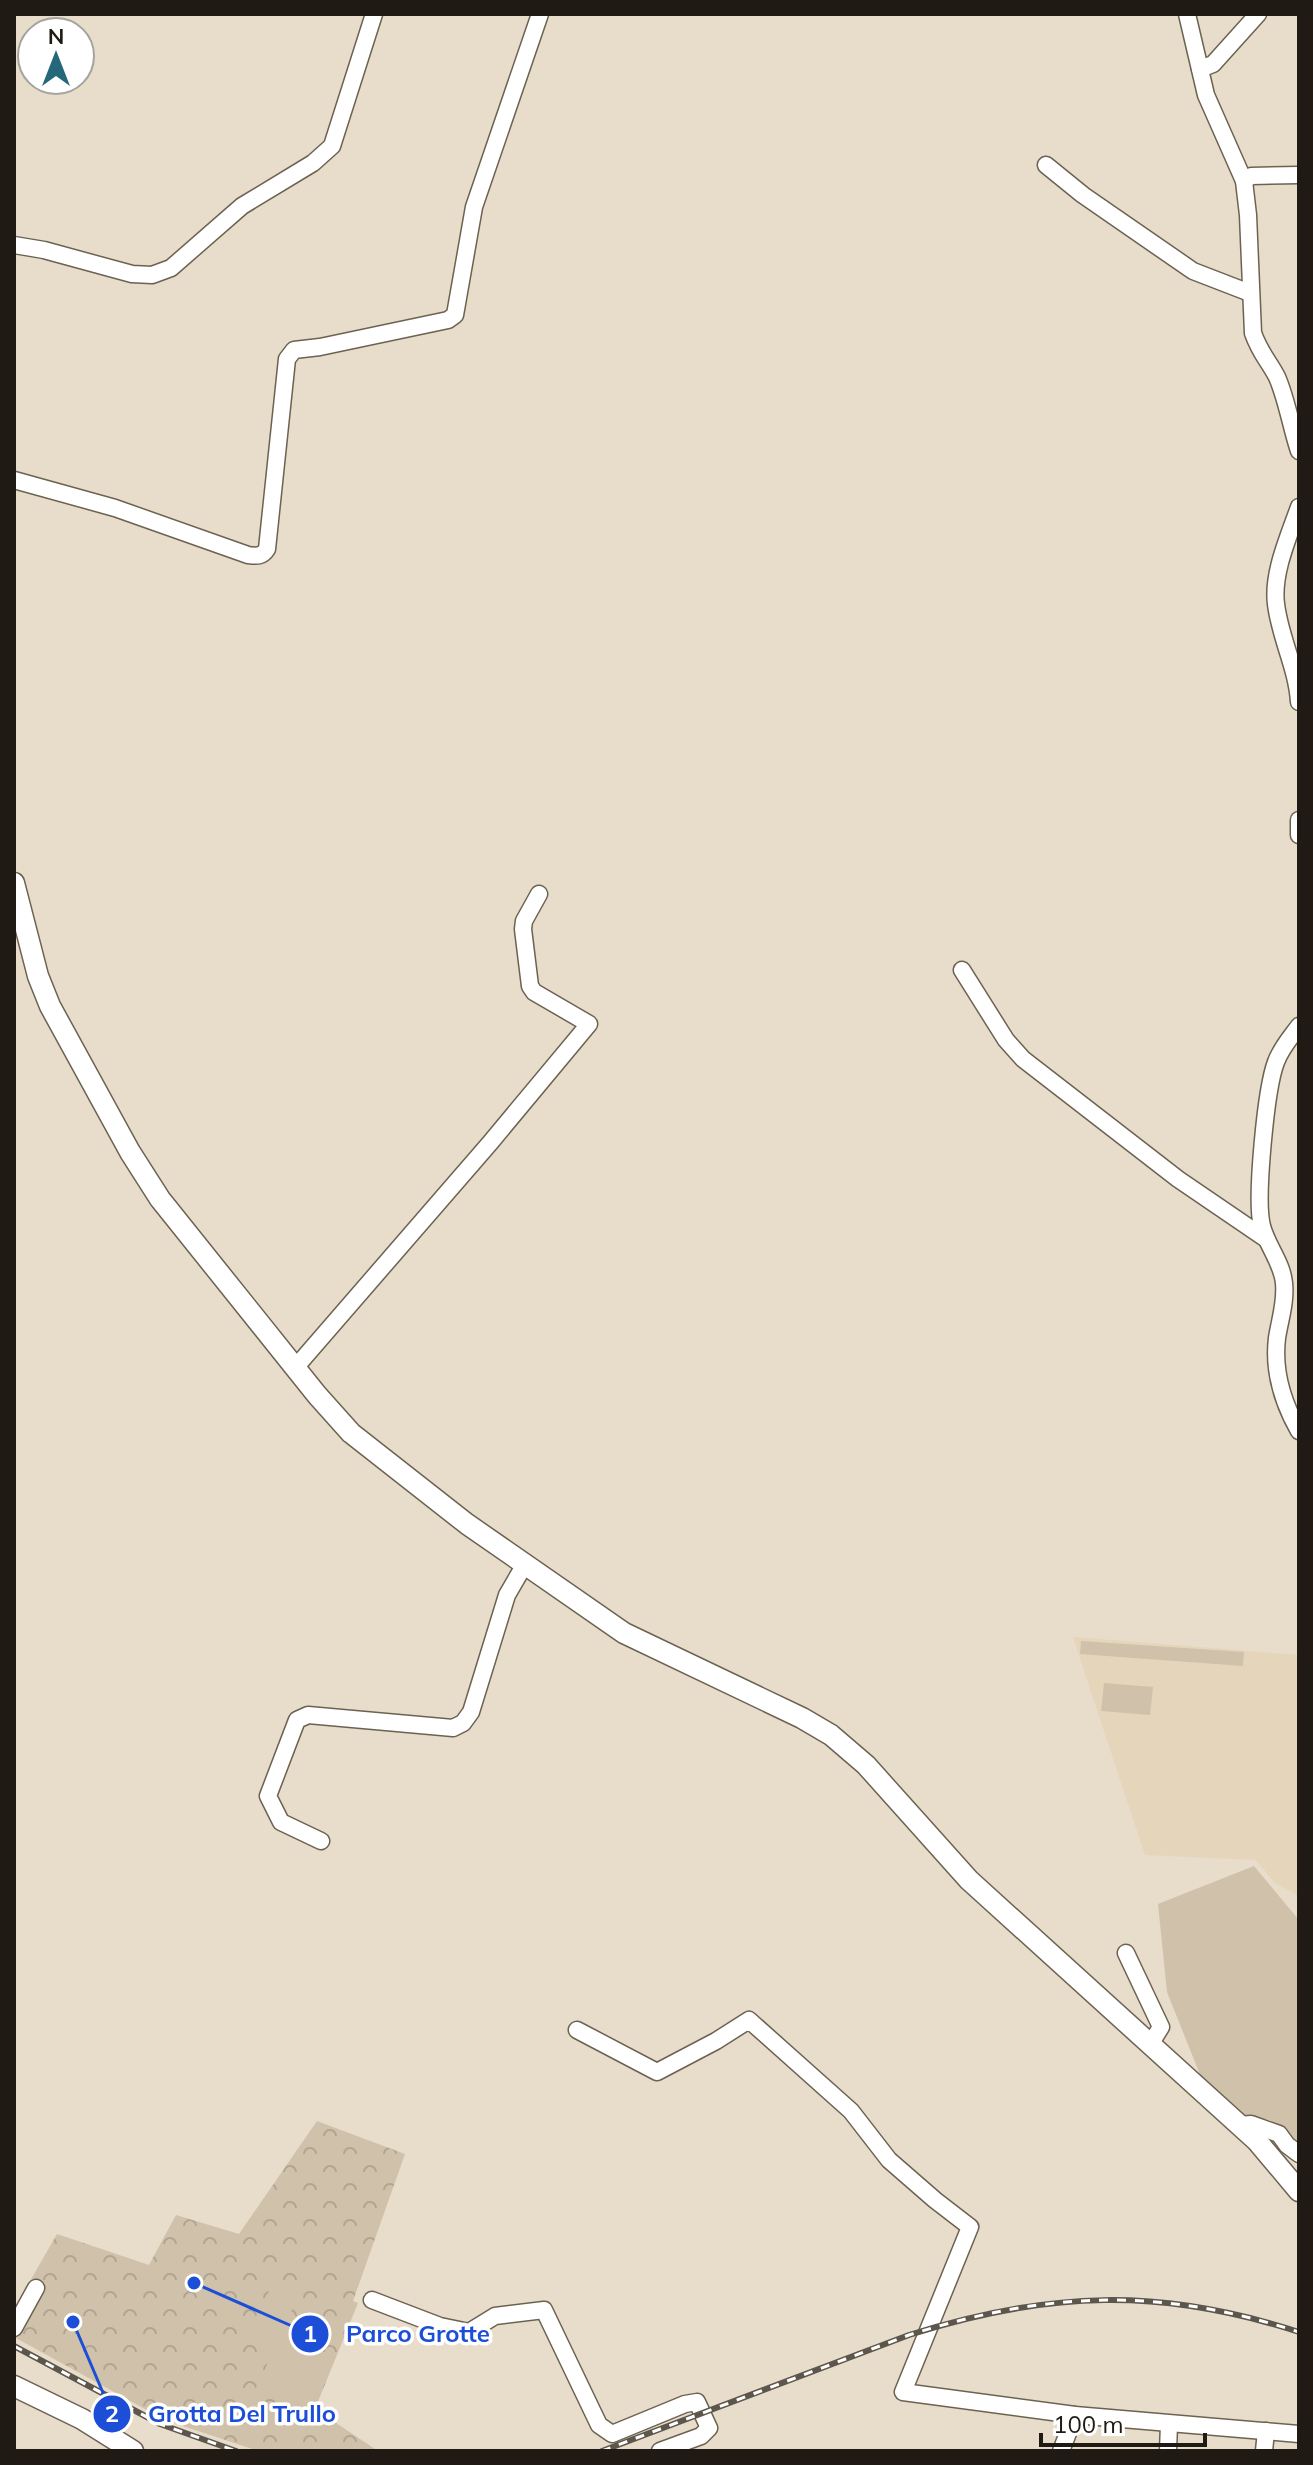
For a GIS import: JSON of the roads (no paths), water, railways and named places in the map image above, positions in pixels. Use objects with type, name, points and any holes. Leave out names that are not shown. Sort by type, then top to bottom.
[{"type":"main road","points":[[14,883],[50,1006],[100,1099],[160,1199],[351,1433],[433,1499],[624,1633],[802,1718],[831,1735],[866,1765],[969,1880],[1240,2125],[1299,2191]]},
{"type":"main road","points":[[14,2386],[82,2419],[133,2451]]},
{"type":"street","points":[[14,245],[44,250],[116,272],[152,275],[171,268],[242,206],[313,163],[332,146],[374,14]]},
{"type":"street","points":[[14,480],[115,508],[248,555],[264,553],[267,549],[277,441],[290,353],[448,320],[455,315],[474,207],[540,14]]},
{"type":"street","points":[[1187,14],[1209,105],[1244,181],[1255,340],[1277,378],[1299,451]]},
{"type":"street","points":[[1200,69],[1213,64],[1258,14]]},
{"type":"street","points":[[1046,165],[1083,195],[1193,271],[1250,293]]},
{"type":"street","points":[[1244,181],[1251,176],[1299,175]]},
{"type":"street","points":[[1299,507],[1281,563],[1275,600],[1297,675],[1299,702]]},
{"type":"street","points":[[1299,820],[1299,835]]},
{"type":"street","points":[[295,1368],[589,1024],[540,998],[530,986],[523,929],[524,921],[539,894]]},
{"type":"street","points":[[962,970],[1006,1040],[1023,1059],[1178,1179],[1266,1239],[1274,1249],[1285,1286],[1277,1340],[1278,1374],[1286,1408],[1299,1431]]},
{"type":"street","points":[[1266,1239],[1259,1199],[1271,1083],[1278,1056],[1299,1026]]},
{"type":"street","points":[[321,1841],[281,1822],[268,1796],[297,1720],[308,1715],[453,1728],[463,1723],[471,1712],[507,1595],[525,1564]]},
{"type":"street","points":[[1126,1953],[1161,2027],[1151,2043]]},
{"type":"street","points":[[577,2030],[657,2072],[749,2020],[851,2111],[889,2160],[970,2227],[903,2392],[1075,2415],[1299,2434]]},
{"type":"street","points":[[1240,2125],[1251,2124],[1279,2134],[1299,2154]]},
{"type":"street","points":[[14,2328],[36,2288]]},
{"type":"street","points":[[372,2300],[440,2326],[469,2332],[495,2316],[544,2310],[599,2425],[612,2434],[697,2402],[709,2428],[701,2436],[660,2451]]},
{"type":"street","points":[[1061,2451],[1075,2415]]},
{"type":"street","points":[[1168,2451],[1169,2424]]},
{"type":"street","points":[[1264,2451],[1266,2431]]},
{"type":"railway","points":[[602,2451],[909,2335],[1009,2310],[1104,2300],[1151,2302],[1199,2307],[1299,2332]]},
{"type":"railway","points":[[14,2346],[160,2424],[236,2451]]},
{"type":"place","name":"Parco Grotte","points":[[194,2283]]},
{"type":"place","name":"Grotta Del Trullo","points":[[73,2322]]}]
